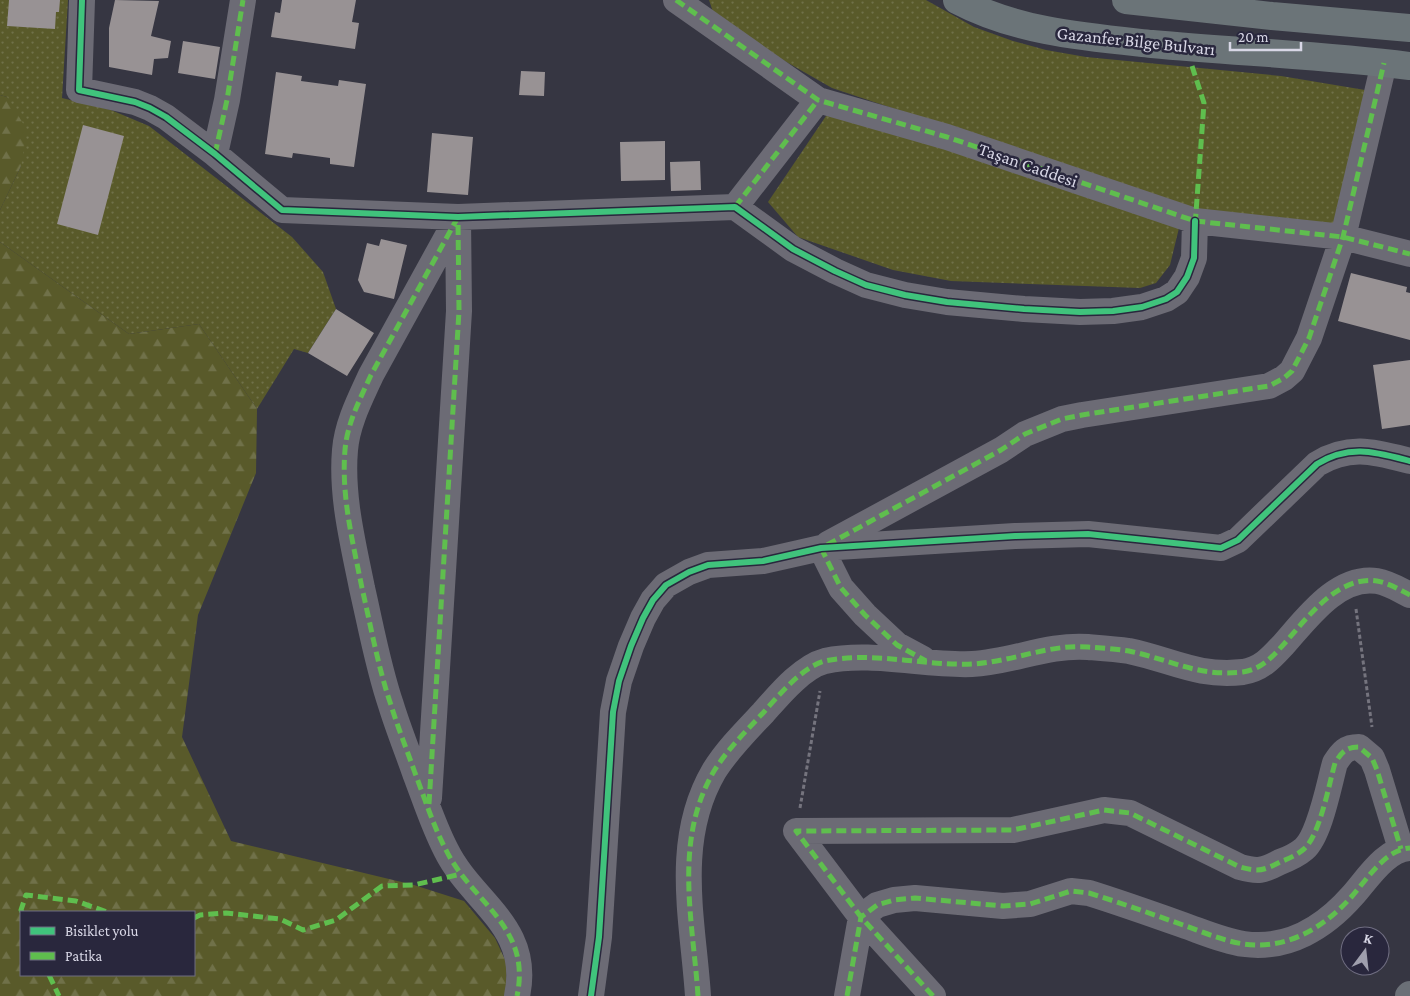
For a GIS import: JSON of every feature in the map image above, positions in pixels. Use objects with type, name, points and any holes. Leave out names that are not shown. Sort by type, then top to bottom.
[{"type":"main road","name":"Gazanfer Bilge Bulvarı","points":[[957,0],[994,17],[1049,32],[1084,37],[1397,64]]},
{"type":"main road","points":[[1126,0],[1383,26],[1410,26]]},
{"type":"street","points":[[82,0],[79,90],[135,102],[166,117],[215,154],[282,210],[458,217],[735,207],[793,250],[866,285],[905,295],[947,302],[1080,312],[1112,311],[1166,300],[1176,292],[1187,277],[1194,258],[1195,221]]},
{"type":"street","points":[[215,154],[227,100],[243,0]]},
{"type":"street","name":"Taşan Caddesi","points":[[676,0],[818,100],[947,137],[1195,221],[1343,237],[1410,254]]},
{"type":"street","points":[[821,548],[1001,450],[1025,434],[1045,425],[1082,415],[1269,386],[1284,378],[1292,371],[1309,338],[1397,64]]},
{"type":"street","points":[[735,207],[818,100]]},
{"type":"street","points":[[458,217],[371,376],[350,425],[345,449],[344,490],[374,644],[390,704],[428,809],[446,850],[461,874],[505,924],[515,945],[519,970],[517,996]]},
{"type":"street","points":[[428,809],[459,311],[458,217]]},
{"type":"street","points":[[591,996],[599,937],[613,712],[619,681],[631,646],[653,600],[666,585],[689,572],[708,565],[763,561],[821,548],[1015,536],[1088,534],[1221,548],[1238,540],[1317,464],[1328,458],[1346,452],[1365,451],[1381,453],[1410,462]]},
{"type":"street","points":[[821,548],[840,588],[864,615],[898,645],[930,663]]},
{"type":"street","points":[[698,996],[690,914],[689,868],[692,828],[701,799],[715,770],[737,741],[809,667],[825,661],[859,657],[930,663],[973,664],[992,662],[1063,646],[1127,651],[1206,672],[1224,674],[1248,671],[1262,666],[1309,615],[1342,588],[1366,581],[1378,581],[1410,595]]},
{"type":"street","points":[[796,830],[1013,830],[1104,810],[1112,810],[1130,813],[1240,867],[1256,871],[1269,868],[1304,849],[1315,835],[1335,763],[1342,752],[1351,747],[1359,747],[1372,758],[1378,770],[1406,848],[1381,863],[1339,911],[1318,926],[1283,942],[1263,945],[1243,944],[1213,936],[1090,893],[1071,891],[1030,904],[1003,906],[915,898],[894,900],[877,905],[861,917],[847,996]]},
{"type":"street","points":[[796,830],[861,917],[933,996]]},
{"type":"path","points":[[1353,584],[1372,732]]},
{"type":"path","points":[[796,830],[825,661]]},
{"type":"green space","points":[[0,0],[68,0],[62,98],[111,110],[149,126],[292,237],[323,272],[336,309],[308,353],[294,349],[257,409],[199,324],[129,334],[0,242],[0,210],[21,166],[7,97],[0,95]]},
{"type":"green space","points":[[709,0],[926,0],[974,27],[1046,50],[1086,57],[1281,76],[1371,91],[1338,221],[1327,229],[1228,220],[832,88],[734,32],[713,12]]},
{"type":"green space","points":[[0,95],[7,97],[27,130],[21,166],[0,210]]},
{"type":"green space","points":[[826,116],[849,116],[1179,228],[1170,265],[1156,283],[1140,288],[951,281],[893,270],[798,237],[768,202]]},
{"type":"green space","points":[[0,242],[129,334],[199,324],[257,409],[256,473],[198,615],[182,737],[231,841],[414,885],[464,901],[495,938],[507,964],[506,996],[0,996]]},
{"type":"building","points":[[9,0],[60,0],[59,12],[56,12],[55,29],[7,26]]},
{"type":"building","points":[[115,0],[159,1],[151,36],[171,41],[168,58],[154,59],[152,75],[109,67],[109,28]]},
{"type":"building","points":[[282,0],[356,0],[352,22],[359,23],[355,49],[271,37],[275,12],[280,13]]},
{"type":"building","points":[[183,41],[220,47],[215,79],[178,73]]},
{"type":"building","points":[[521,71],[545,72],[544,96],[519,95]]},
{"type":"building","points":[[276,72],[302,76],[301,81],[338,86],[339,80],[366,84],[354,167],[330,164],[330,158],[293,153],[292,158],[265,154]]},
{"type":"building","points":[[83,125],[124,136],[98,235],[57,224]]},
{"type":"building","points":[[432,133],[473,137],[468,195],[427,192]]},
{"type":"building","points":[[665,141],[665,180],[621,181],[620,142]]},
{"type":"building","points":[[700,161],[701,190],[671,191],[670,162]]},
{"type":"building","points":[[381,239],[407,245],[394,299],[364,292],[358,280],[367,243],[379,246]]},
{"type":"building","points":[[1351,273],[1407,287],[1406,292],[1410,293],[1410,340],[1338,321]]},
{"type":"building","points":[[336,309],[374,333],[347,376],[308,353]]},
{"type":"building","points":[[1410,360],[1410,425],[1382,429],[1373,365]]},
{"type":"marked path","points":[[215,154],[227,100],[243,0]]},
{"type":"marked path","points":[[676,0],[818,100],[947,137],[1195,221],[1343,237],[1410,254]]},
{"type":"marked path","points":[[827,545],[1001,450],[1025,434],[1062,419],[1269,386],[1284,378],[1292,371],[1309,338],[1343,237],[1384,63]]},
{"type":"marked path","points":[[1192,66],[1204,103],[1195,226]]},
{"type":"marked path","points":[[735,207],[818,100]]},
{"type":"marked path","points":[[458,217],[358,402],[346,440],[344,467],[346,502],[375,647],[397,722],[429,812],[446,850],[457,869],[497,917],[508,933],[516,951],[519,972],[517,996]]},
{"type":"marked path","points":[[429,804],[459,311],[458,220]]},
{"type":"marked path","points":[[821,548],[841,588],[865,615],[897,645],[926,661]]},
{"type":"marked path","points":[[698,996],[689,881],[694,825],[701,798],[714,771],[737,741],[791,682],[816,664],[843,658],[879,658],[972,664],[987,663],[1059,648],[1088,647],[1129,651],[1198,670],[1227,673],[1243,672],[1256,668],[1266,662],[1313,611],[1336,591],[1349,585],[1363,581],[1377,581],[1410,595]]},
{"type":"marked path","points":[[933,996],[861,917],[796,831],[1013,830],[1104,810],[1130,813],[1240,867],[1260,870],[1295,855],[1310,842],[1315,833],[1327,796],[1335,763],[1345,751],[1359,747],[1372,758],[1377,770],[1401,849]]},
{"type":"marked path","points":[[847,996],[861,917],[877,905],[894,900],[915,898],[1003,906],[1030,904],[1071,891],[1089,893],[1228,941],[1260,945],[1290,940],[1318,926],[1342,907],[1385,859],[1393,853],[1410,848]]},
{"type":"marked path","points":[[195,918],[200,915],[226,913],[280,919],[303,930],[336,920],[382,886],[414,885],[461,874]]},
{"type":"marked path","points":[[22,911],[26,895],[76,901],[104,911]]},
{"type":"marked path","points":[[49,976],[59,996]]},
{"type":"cycle path","points":[[82,0],[79,90],[135,102],[166,117],[215,154],[282,210],[458,217],[735,207],[793,249],[866,285],[905,295],[947,302],[1080,312],[1113,311],[1142,307],[1166,299],[1177,292],[1187,277],[1194,258],[1195,221]]},
{"type":"cycle path","points":[[591,996],[599,937],[613,712],[619,681],[631,646],[653,600],[666,585],[689,572],[708,565],[763,561],[821,548],[1015,536],[1088,534],[1221,548],[1238,540],[1317,464],[1329,458],[1352,452],[1363,452],[1410,461]]}]
